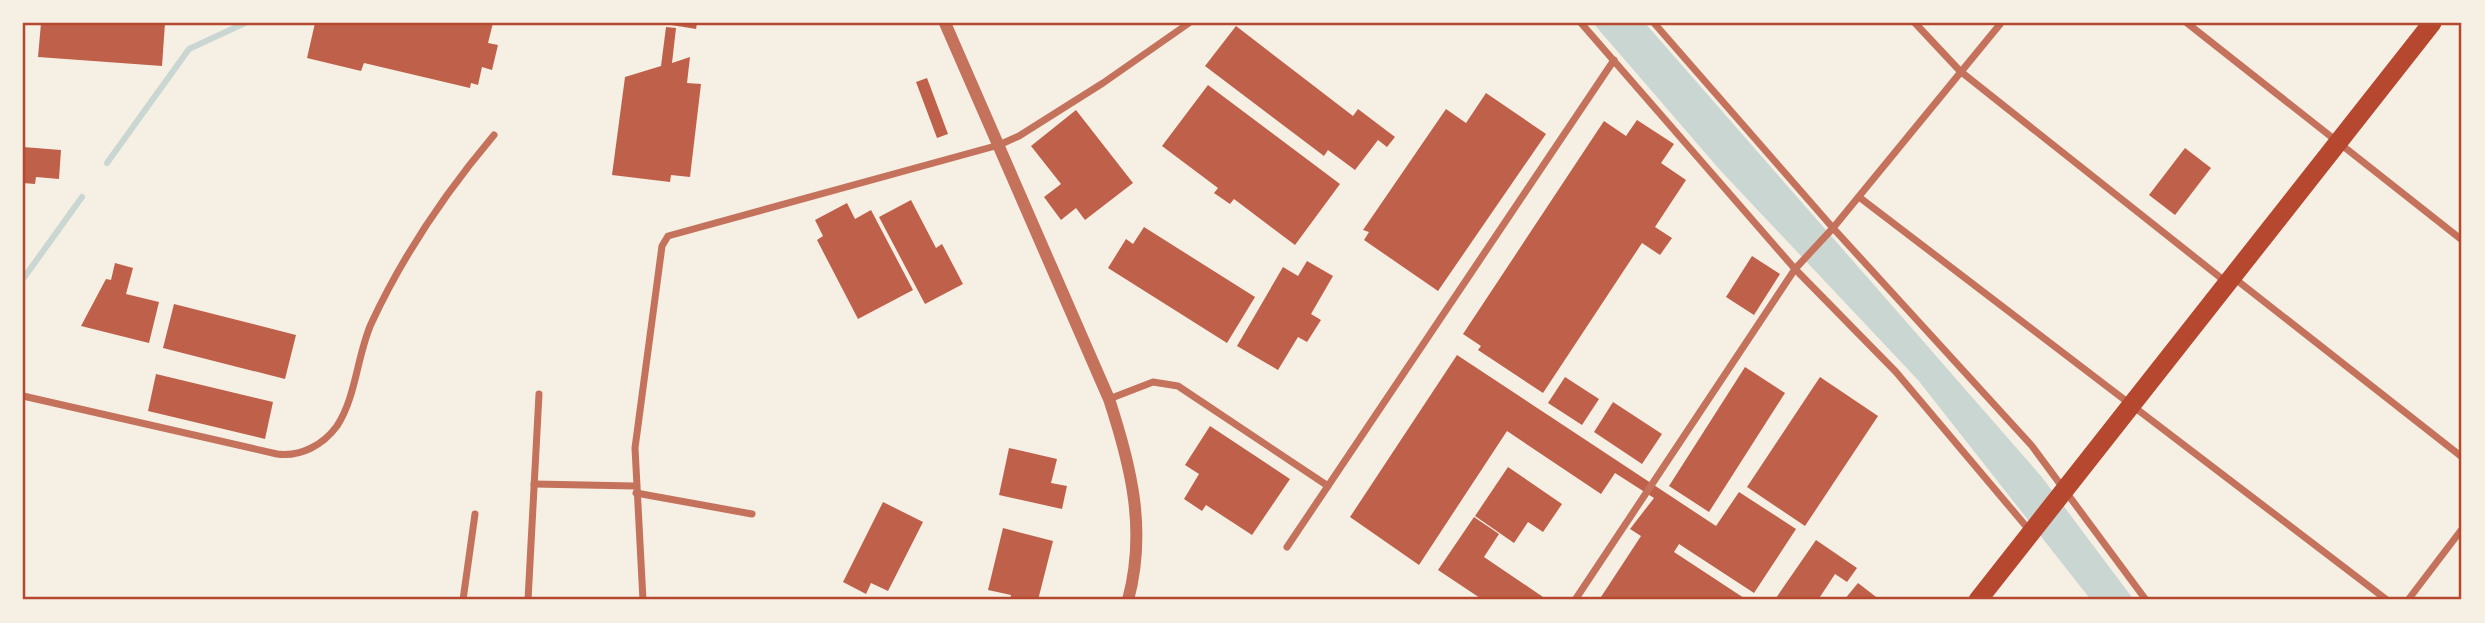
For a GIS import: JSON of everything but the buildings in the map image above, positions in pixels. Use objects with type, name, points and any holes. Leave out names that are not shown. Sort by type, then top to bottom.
[{"type":"highway","points":[[1978,600],[2432,23]]},
{"type":"street","points":[[946,23],[1109,399],[1128,456],[1137,505],[1137,544],[1128,600]]},
{"type":"street","points":[[643,600],[636,489],[636,435],[662,246],[668,236],[999,145],[1019,136],[1103,83],[1189,23]]},
{"type":"street","points":[[1581,23],[1797,267],[1896,372],[2032,530]]},
{"type":"street","points":[[1654,23],[1832,230],[2014,425],[2146,600]]},
{"type":"street","points":[[1915,23],[1960,72],[2462,457]]},
{"type":"street","points":[[1575,600],[1797,267],[1832,230],[2001,23]]},
{"type":"street","points":[[2187,23],[2462,240]]},
{"type":"street","points":[[1287,547],[1614,60]]},
{"type":"street","points":[[23,396],[277,454],[296,454],[318,444],[338,424],[371,325],[417,239],[454,183],[494,135]]},
{"type":"street","points":[[1859,197],[2387,600]]},
{"type":"street","points":[[1109,399],[1153,382],[1178,386],[1328,486]]},
{"type":"street","points":[[528,600],[539,394]]},
{"type":"street","points":[[534,484],[636,489],[752,514]]},
{"type":"street","points":[[463,600],[475,514]]},
{"type":"street","points":[[2408,600],[2462,529]]},
{"type":"shaded area","points":[[1593,23],[1645,23],[2041,476],[2134,600],[2091,600],[1918,380],[1720,170]]},
{"type":"waterway","points":[[107,163],[189,49],[245,23]]},
{"type":"waterway","points":[[23,279],[82,197]]}]
